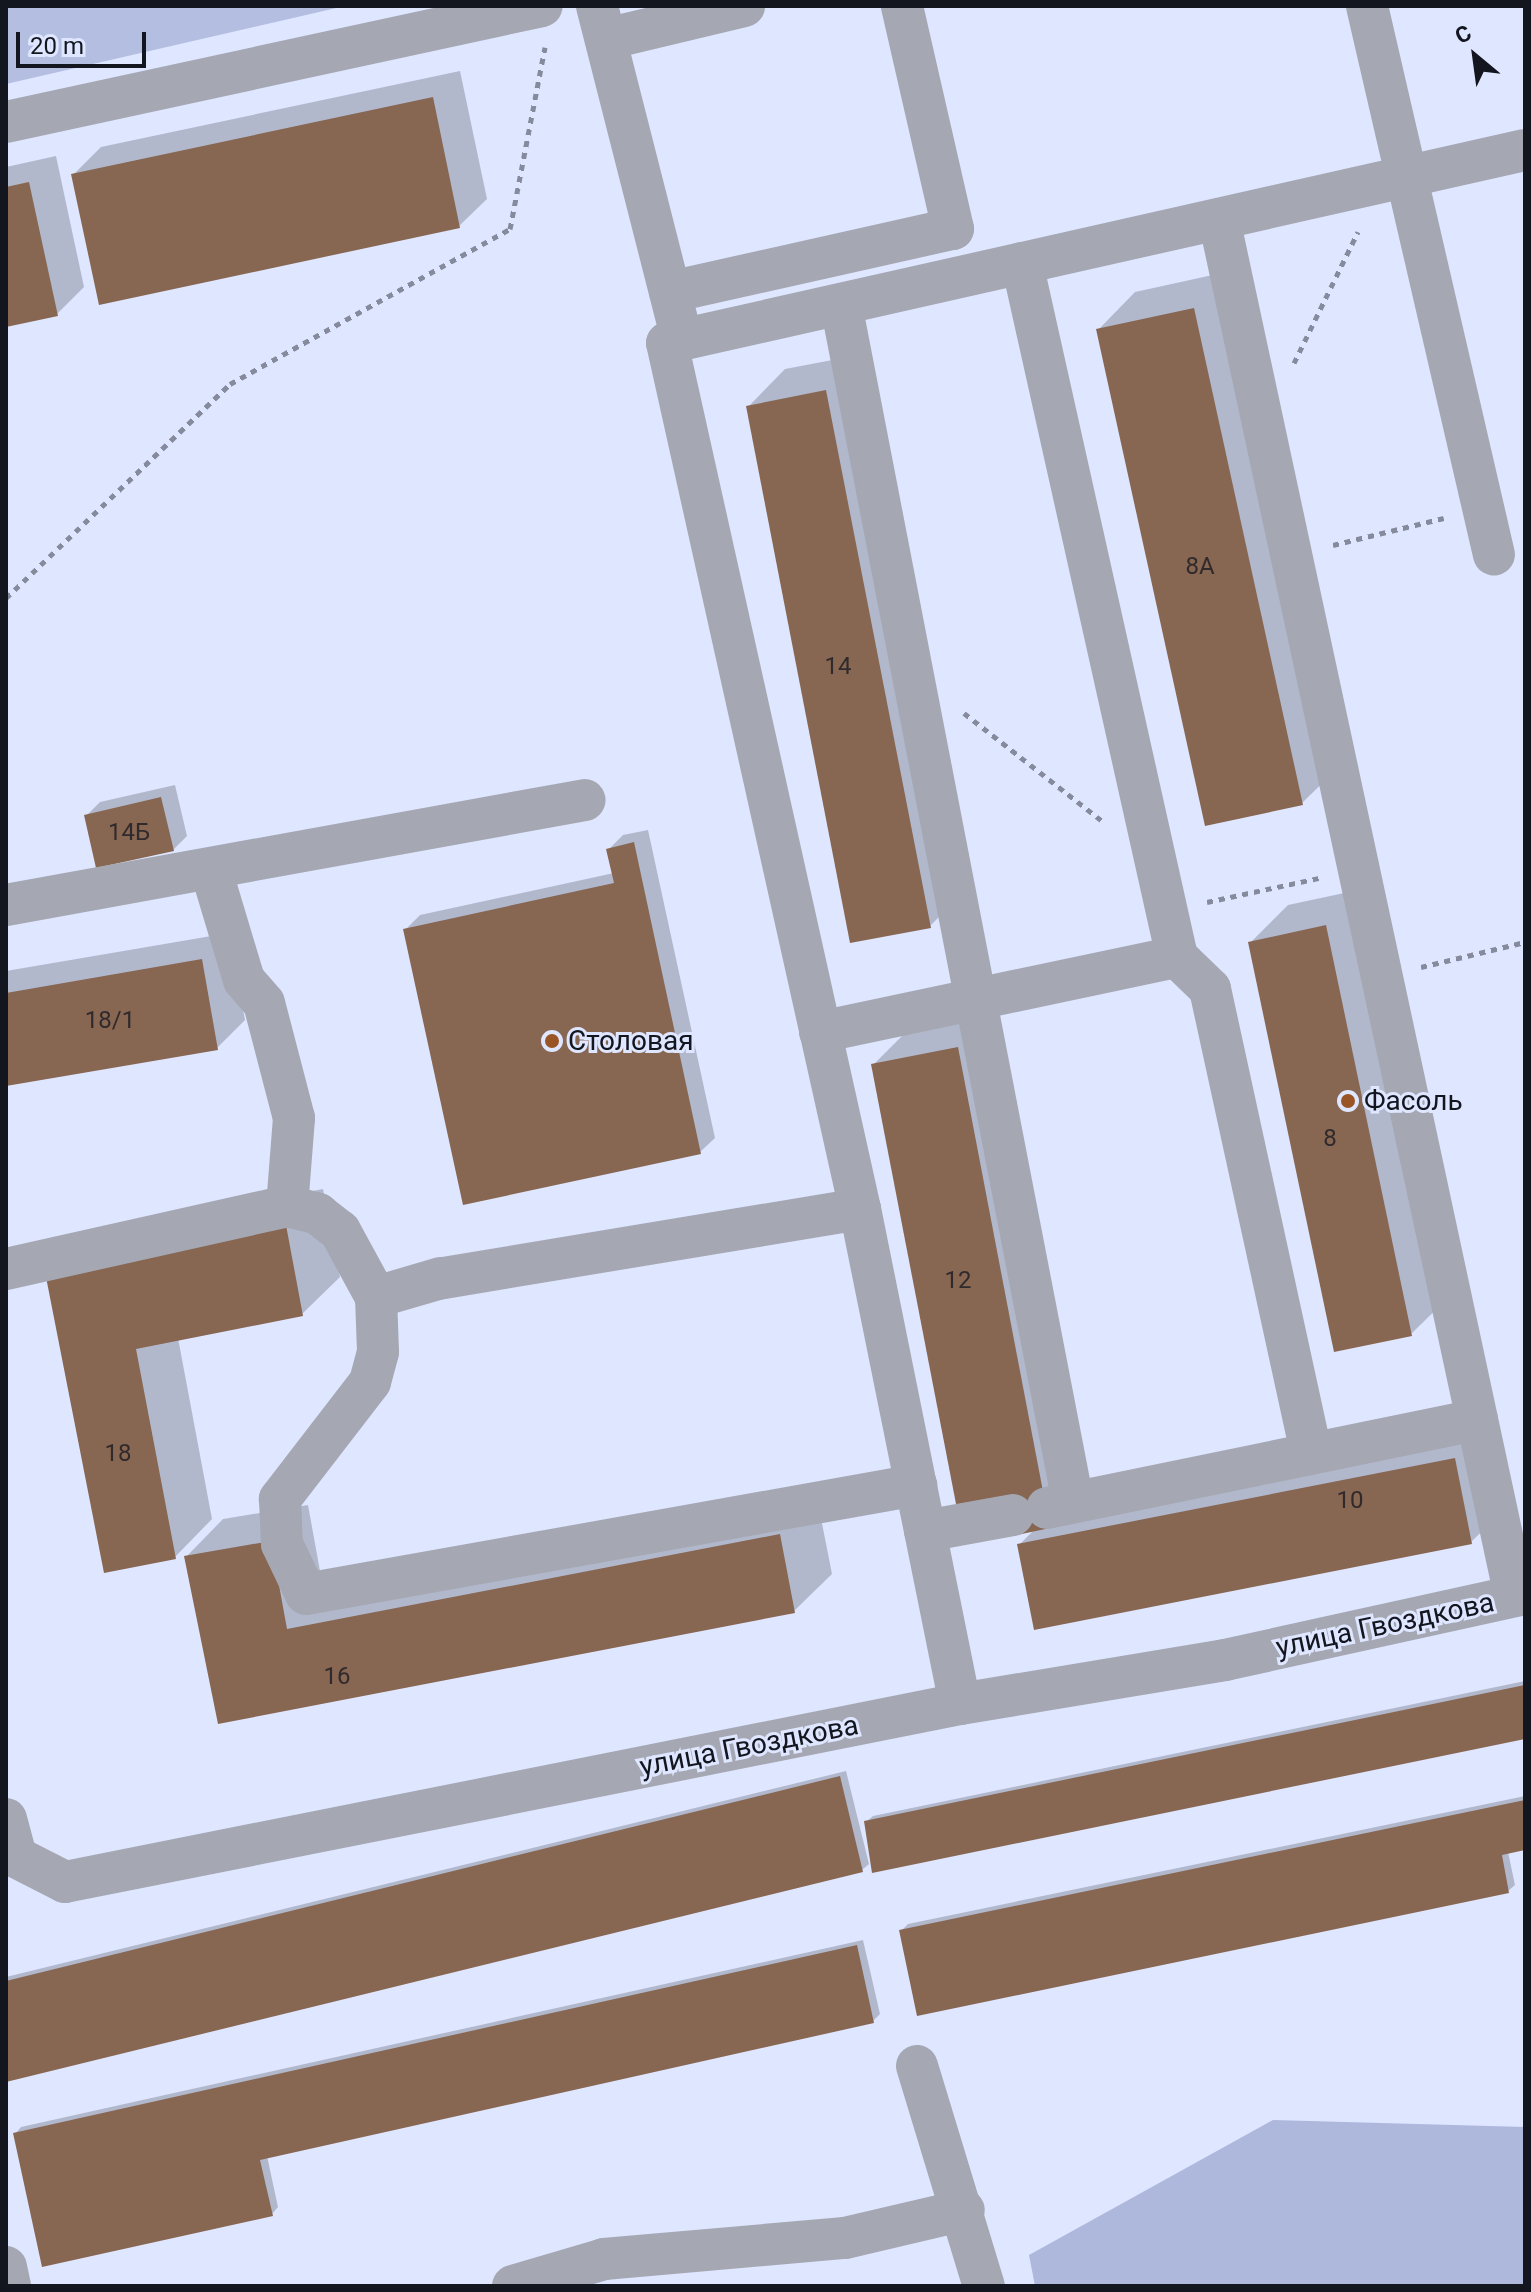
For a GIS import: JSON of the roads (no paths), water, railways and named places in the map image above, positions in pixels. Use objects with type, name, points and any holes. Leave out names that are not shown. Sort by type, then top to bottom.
[{"type":"street","points":[[682,339],[602,22],[744,6]]},
{"type":"street","points":[[670,292],[953,229],[902,6]]},
{"type":"street","points":[[1367,6],[1395,179],[1494,555]]},
{"type":"street","points":[[6,122],[545,21]]},
{"type":"street","points":[[960,1704],[860,1209],[667,343],[1525,150]]},
{"type":"street","points":[[1219,219],[1477,1420],[1520,1595]]},
{"type":"street","points":[[1022,263],[1159,865],[1177,957],[1210,989],[1311,1453]]},
{"type":"street","points":[[841,304],[978,999],[1044,1508]]},
{"type":"street","points":[[6,905],[585,800]]},
{"type":"street","points":[[211,870],[244,980],[264,1003],[294,1118],[287,1206]]},
{"type":"street","points":[[820,1032],[1177,957]]},
{"type":"street","points":[[6,1269],[287,1206],[318,1214],[340,1231],[376,1297],[378,1352],[370,1382],[280,1499],[282,1544],[306,1594],[916,1485]]},
{"type":"street","points":[[376,1297],[441,1278],[860,1209]]},
{"type":"street","points":[[925,1531],[1477,1420]]},
{"type":"street","name":"улица Гвоздкова","points":[[9,1848],[65,1882],[960,1704],[1225,1660],[1520,1595]]},
{"type":"street","points":[[917,2066],[964,2210],[984,2286]]},
{"type":"street","points":[[513,2286],[604,2259],[845,2238],[964,2210]]},
{"type":"street","points":[[6,2267],[10,2286]]},
{"type":"place","name":"Столовая","points":[[552,1041]]},
{"type":"place","name":"Фасоль","points":[[1348,1101]]}]
